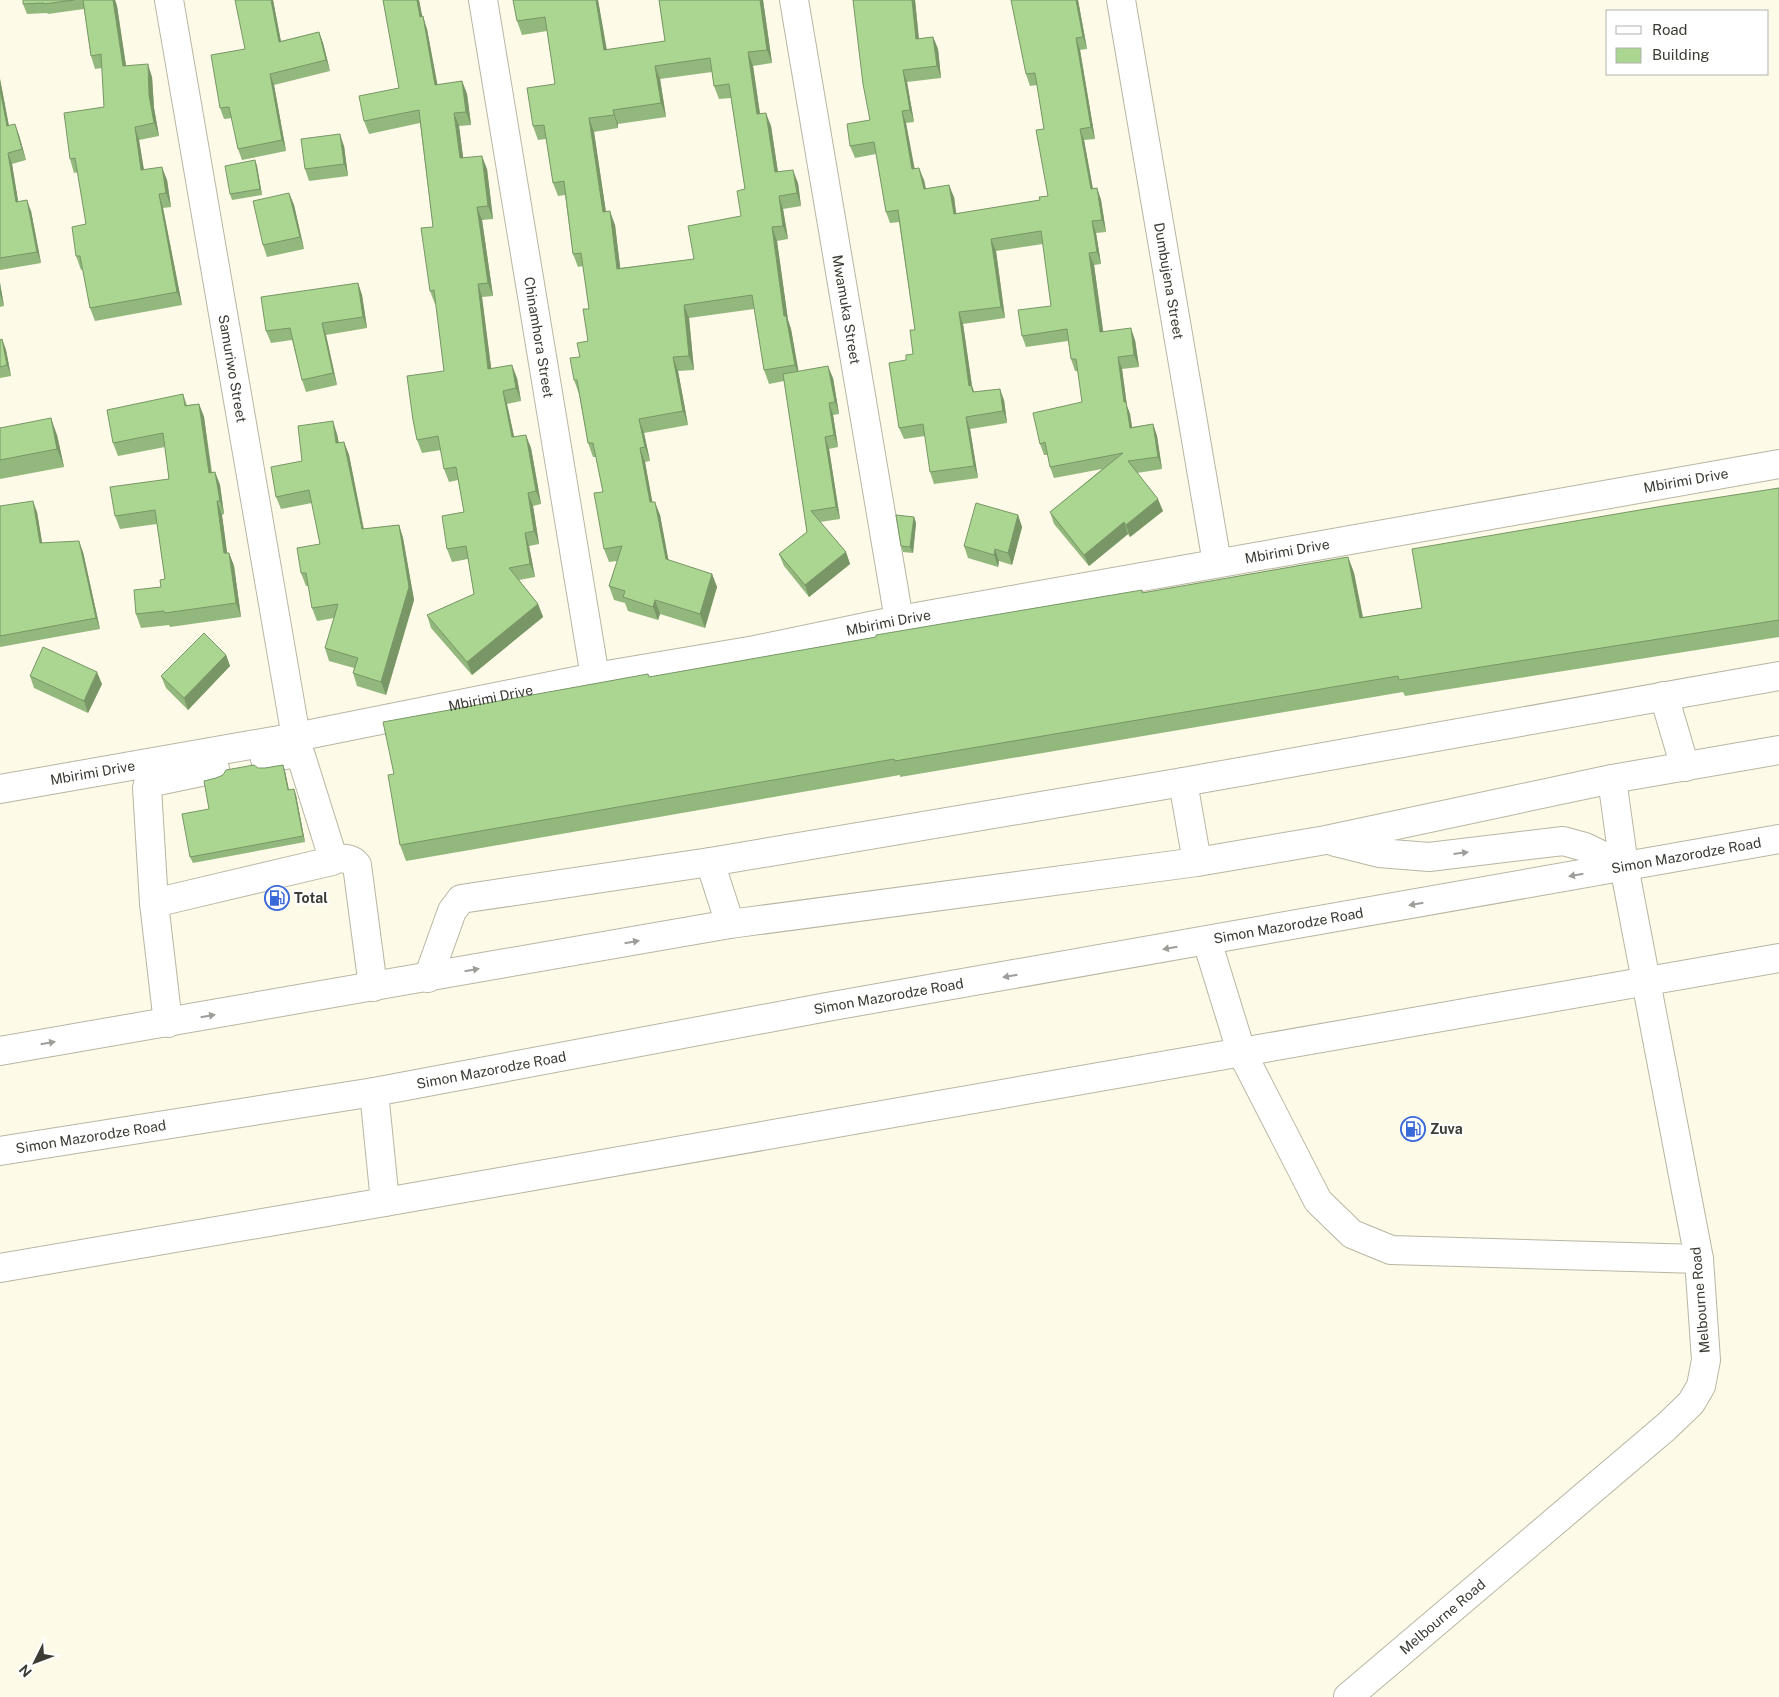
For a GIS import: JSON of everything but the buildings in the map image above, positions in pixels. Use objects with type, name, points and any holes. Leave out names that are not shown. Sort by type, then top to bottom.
[{"type":"main road","name":"Samuriwo Street","points":[[169,0],[296,737]]},
{"type":"main road","name":"Chinamhora Street","points":[[483,0],[595,677]]},
{"type":"main road","name":"Mwamuka Street","points":[[794,0],[899,620]]},
{"type":"main road","name":"Dumbujena Street","points":[[1121,0],[1217,563]]},
{"type":"main road","name":"Mbirimi Drive","points":[[0,789],[296,737],[595,677],[754,650],[899,620],[1779,464]]},
{"type":"main road","points":[[428,978],[452,911],[461,899],[710,862],[1183,782],[1779,676]]},
{"type":"main road","points":[[1664,696],[1685,767]]},
{"type":"main road","points":[[0,1051],[730,924],[1197,862],[1326,840],[1612,779],[1779,750]]},
{"type":"main road","points":[[168,1022],[154,903],[148,784],[297,754],[302,758],[333,858]]},
{"type":"main road","name":"Melbourne Road","points":[[1348,1697],[1659,1433],[1691,1403],[1701,1386],[1706,1360],[1699,1259],[1624,866],[1612,779]]},
{"type":"main road","points":[[1183,782],[1197,862]]},
{"type":"main road","name":"Simon Mazorodze Road","points":[[0,1151],[374,1092],[827,1007],[1779,839]]},
{"type":"main road","points":[[1326,840],[1379,853],[1428,857],[1563,841],[1585,847],[1624,866]]},
{"type":"main road","points":[[154,903],[329,862],[333,858],[354,861],[357,865],[373,987]]},
{"type":"main road","points":[[710,862],[730,924]]},
{"type":"main road","points":[[1208,941],[1241,1051],[1318,1201],[1352,1234],[1391,1250],[1699,1259]]},
{"type":"main road","points":[[0,1268],[1779,958]]},
{"type":"main road","points":[[374,1092],[384,1202]]},
{"type":"place","name":"Total","points":[[277,898]]},
{"type":"place","name":"Zuva","points":[[1413,1129]]}]
